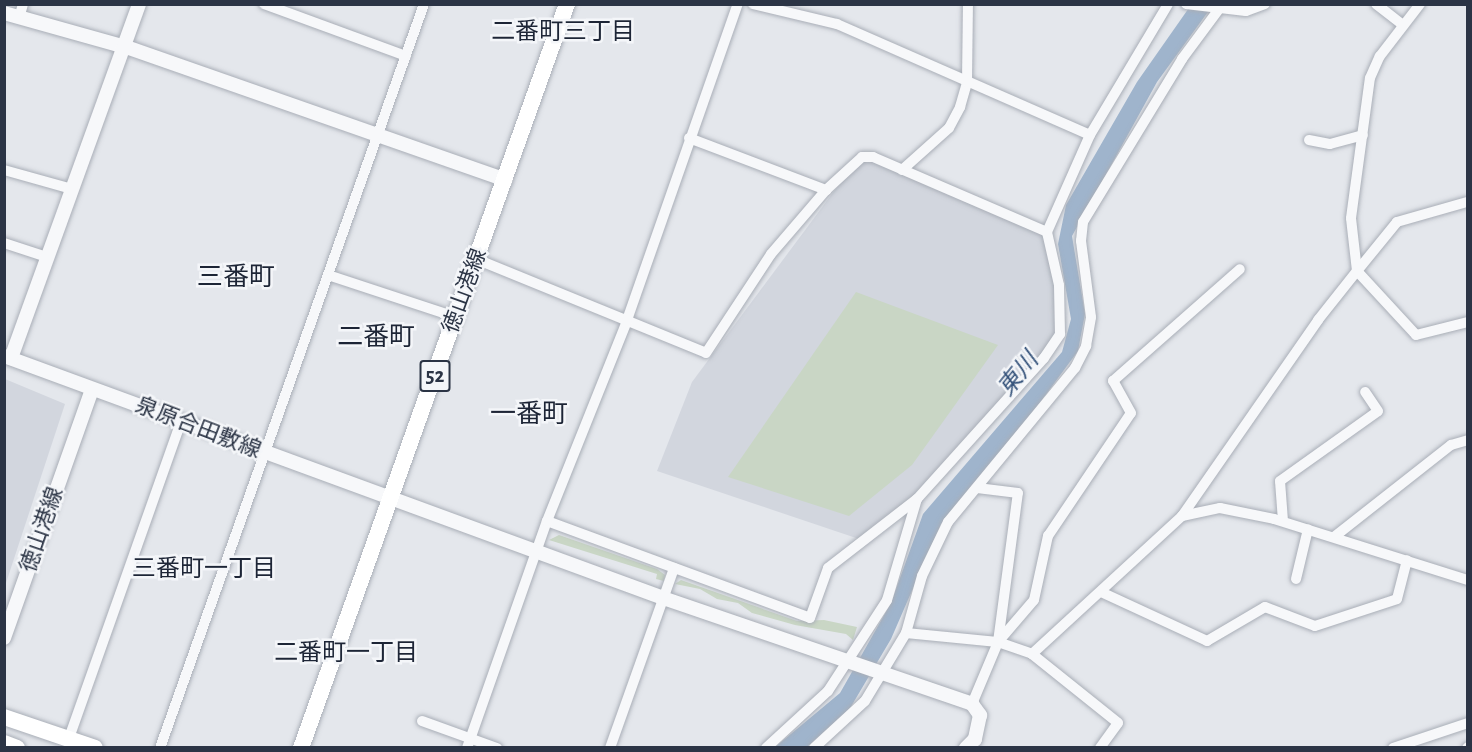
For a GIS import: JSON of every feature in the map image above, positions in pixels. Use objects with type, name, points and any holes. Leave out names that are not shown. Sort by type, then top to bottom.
[{"type":"main road","name":"徳山港線","points":[[301,747],[567,4]]},
{"type":"main road","points":[[4,717],[95,747]]},
{"type":"main road","points":[[4,743],[17,747]]},
{"type":"street","points":[[19,18],[23,4]]},
{"type":"street","points":[[8,357],[126,47],[139,4]]},
{"type":"street","points":[[264,4],[406,56]]},
{"type":"street","points":[[160,747],[424,4]]},
{"type":"street","points":[[469,743],[547,521],[626,323],[689,138],[738,4]]},
{"type":"street","points":[[753,4],[837,24],[1090,135]]},
{"type":"street","points":[[902,170],[949,128],[967,82],[969,4]]},
{"type":"street","points":[[547,521],[810,618],[828,568],[917,499],[1044,358],[1060,334],[1059,285],[1047,232],[1090,135],[1168,4]]},
{"type":"street","points":[[1186,4],[1246,11],[1265,4]]},
{"type":"street","points":[[1376,4],[1402,25]]},
{"type":"street","points":[[1420,4],[1402,25],[1370,78],[1351,218],[1357,272],[1416,335],[1467,322]]},
{"type":"street","points":[[814,747],[865,701],[906,633],[922,576],[938,540],[977,488],[1075,369],[1086,346],[1091,317],[1081,241],[1083,222],[1182,59],[1219,9]]},
{"type":"street","points":[[4,13],[126,47],[505,180]]},
{"type":"street","points":[[1309,140],[1330,144],[1363,135]]},
{"type":"street","points":[[689,138],[826,190]]},
{"type":"street","points":[[476,259],[626,323],[706,353],[771,254],[826,190],[862,157],[873,157],[1047,232]]},
{"type":"street","points":[[4,170],[72,189]]},
{"type":"street","points":[[1032,654],[1182,516],[1318,320],[1397,222],[1467,202]]},
{"type":"street","points":[[4,243],[47,257]]},
{"type":"street","points":[[998,642],[1034,600],[1048,536],[1131,413],[1113,381],[1240,269]]},
{"type":"street","points":[[328,275],[456,317]]},
{"type":"street","name":"泉原合田敷線","points":[[8,357],[265,454],[392,497],[663,598],[972,704]]},
{"type":"street","name":"徳山港線","points":[[4,638],[92,389]]},
{"type":"street","points":[[1283,522],[1281,480],[1378,411],[1365,392]]},
{"type":"street","points":[[69,738],[182,422]]},
{"type":"street","points":[[1334,537],[1451,445],[1467,440]]},
{"type":"street","points":[[966,747],[975,739],[980,715],[972,704],[998,642],[1018,494],[977,488]]},
{"type":"street","points":[[766,747],[828,691],[887,600],[917,499]]},
{"type":"street","points":[[1182,516],[1220,508],[1283,522],[1467,580]]},
{"type":"street","points":[[1296,579],[1308,530]]},
{"type":"street","points":[[1101,592],[1207,641],[1265,607],[1316,626],[1397,599],[1407,560]]},
{"type":"street","points":[[610,747],[674,568]]},
{"type":"street","points":[[906,633],[998,642],[1032,654],[1118,723],[1100,747]]},
{"type":"street","points":[[422,721],[469,743],[497,747]]},
{"type":"street","points":[[1397,746],[1467,723]]},
{"type":"shaded area","points":[[861,155],[1047,232],[1060,334],[917,499],[865,541],[657,471],[692,382]]},
{"type":"shaded area","points":[[5,379],[65,404],[5,586]]},
{"type":"green space","points":[[856,292],[998,345],[912,465],[849,516],[728,477]]},
{"type":"green space","points":[[559,535],[657,569],[665,575],[664,581],[656,579],[657,574],[549,540]]},
{"type":"green space","points":[[681,580],[797,621],[824,620],[857,627],[853,640],[846,634],[795,625],[752,613],[738,603],[717,599],[700,589],[675,584]]},
{"type":"water","points":[[1191,5],[1213,5],[1157,82],[1072,236],[1085,314],[1078,351],[1010,443],[941,524],[891,639],[849,710],[807,747],[774,748],[840,693],[891,603],[923,514],[1062,352],[1071,319],[1058,244],[1066,205],[1137,82]]},
{"type":"district","name":"二番町三丁目","points":[[563,33]]},
{"type":"district","name":"三番町","points":[[236,278]]},
{"type":"district","name":"二番町","points":[[376,338]]},
{"type":"district","name":"一番町","points":[[529,415]]},
{"type":"district","name":"三番町一丁目","points":[[204,570]]},
{"type":"district","name":"二番町一丁目","points":[[346,654]]},
{"type":"water label","name":"東川","points":[[1019,375]]}]
